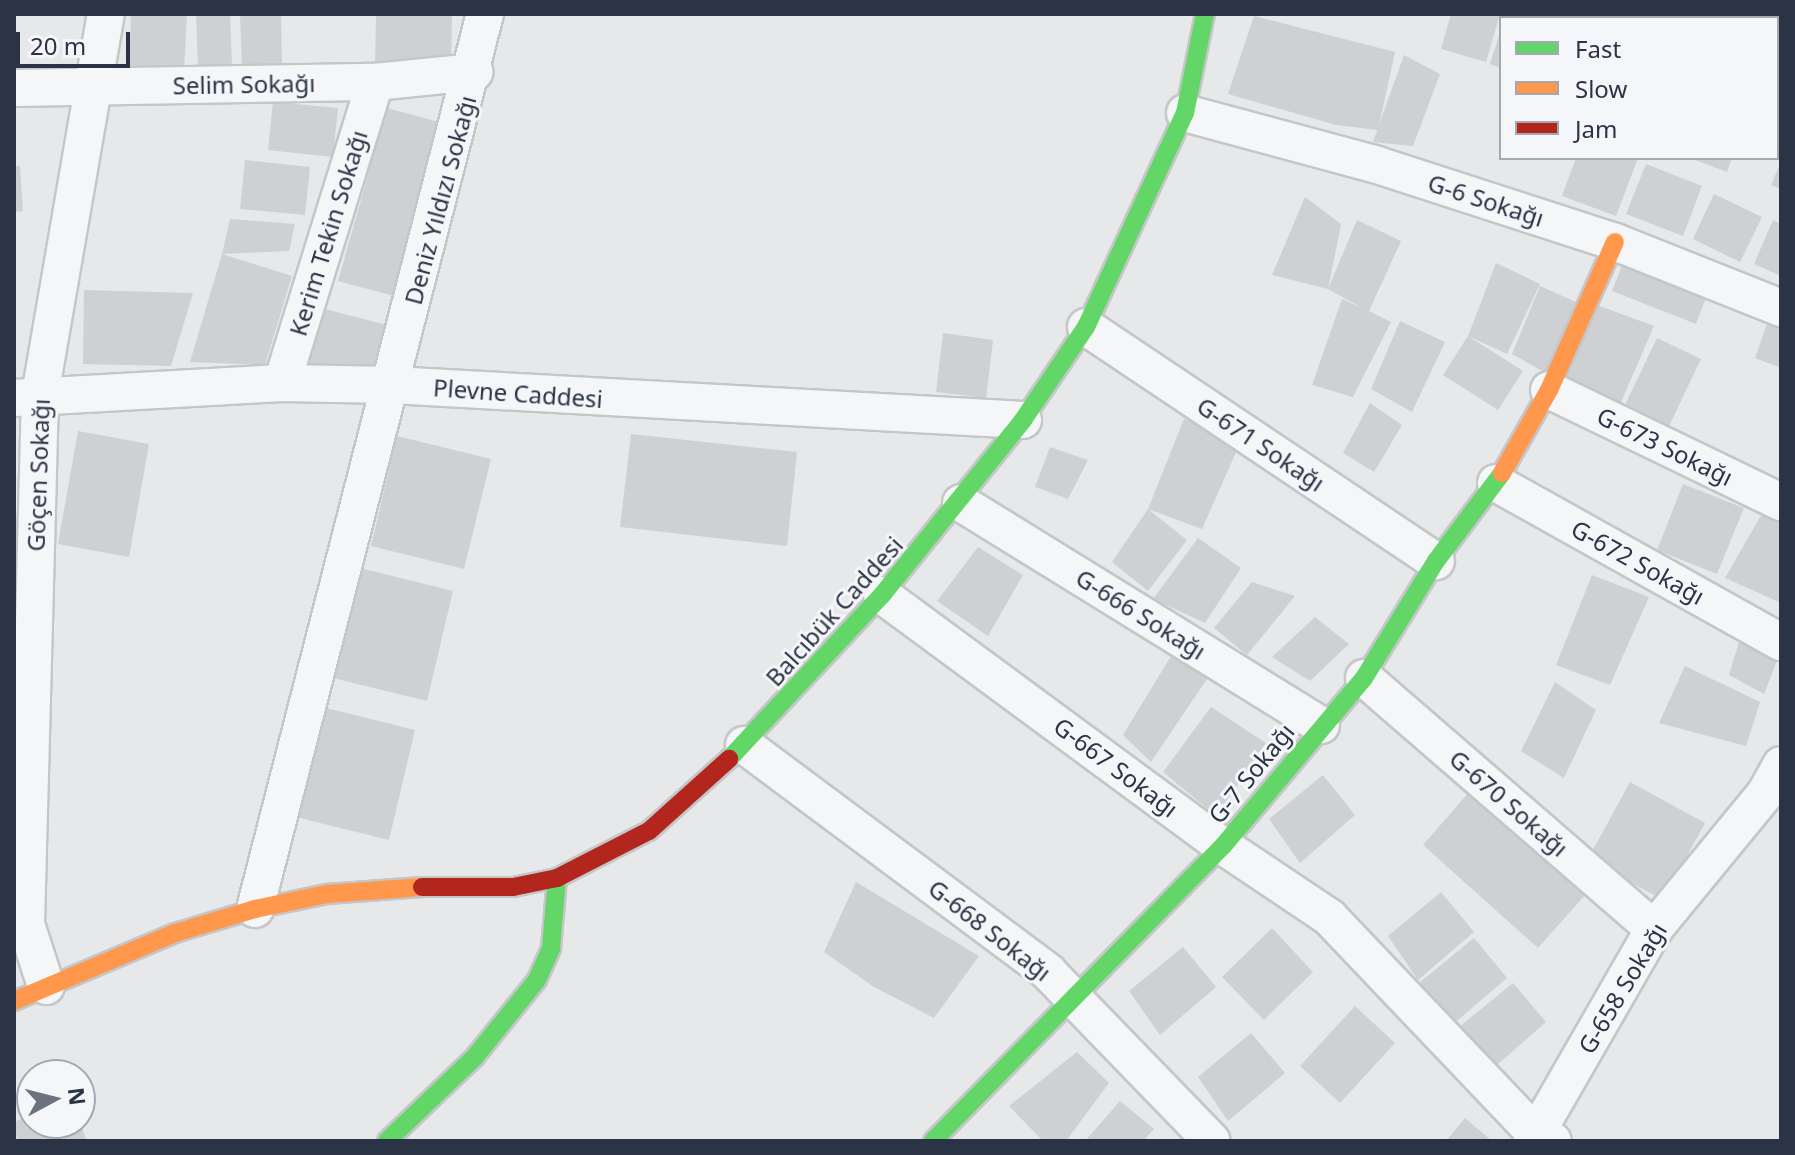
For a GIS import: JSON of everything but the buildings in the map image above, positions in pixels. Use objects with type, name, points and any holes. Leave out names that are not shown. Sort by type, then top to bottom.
[{"type":"main road","name":"Balcıbük Caddesi","points":[[30,994],[175,933],[255,909],[327,894],[441,885],[513,887],[557,878],[649,831],[744,745],[882,595],[961,503],[1023,420],[1086,327],[1185,113],[1205,14]]},
{"type":"main road","name":"G-7 Sokağı","points":[[933,1141],[1076,1001],[1223,846],[1321,725],[1364,678],[1436,561],[1496,483],[1549,390],[1615,242]]},
{"type":"main road","points":[[387,1141],[474,1058],[537,980],[551,948],[557,878]]},
{"type":"street","name":"Göçen Sokağı","points":[[30,994],[26,924],[27,397],[106,14]]},
{"type":"street","name":"Deniz Yıldızı Sokağı","points":[[255,909],[474,72],[485,14]]},
{"type":"street","name":"Selim Sokağı","points":[[14,88],[375,82],[474,72]]},
{"type":"street","name":"Kerim Tekin Sokağı","points":[[282,383],[375,82]]},
{"type":"street","name":"G-6 Sokağı","points":[[1185,113],[1374,164],[1615,242],[1781,308]]},
{"type":"street","name":"G-671 Sokağı","points":[[1086,327],[1436,561]]},
{"type":"street","name":"Plevne Caddesi","points":[[27,397],[282,383],[392,385],[1023,420]]},
{"type":"street","name":"G-673 Sokağı","points":[[1549,390],[1781,502]]},
{"type":"street","name":"G-672 Sokağı","points":[[1496,483],[1781,642]]},
{"type":"street","name":"G-666 Sokağı","points":[[961,503],[1321,725]]},
{"type":"street","name":"G-667 Sokağı","points":[[882,595],[1223,846],[1329,917],[1540,1139]]},
{"type":"street","name":"G-670 Sokağı","points":[[1364,678],[1654,929]]},
{"type":"street","name":"G-668 Sokağı","points":[[744,745],[1048,972],[1212,1141]]},
{"type":"street","name":"G-658 Sokağı","points":[[1540,1139],[1654,929],[1776,786]]},
{"type":"traffic: fast","points":[[729,759],[882,595],[1023,420],[1086,327],[1185,113],[1205,14]]},
{"type":"traffic: fast","points":[[1652,14],[1658,16]]},
{"type":"traffic: fast","points":[[933,1141],[1223,846],[1364,678],[1436,561],[1502,473]]},
{"type":"traffic: fast","points":[[387,1141],[474,1058],[537,980],[551,948],[557,878]]},
{"type":"traffic: slow","points":[[1502,473],[1549,390],[1615,242]]},
{"type":"traffic: slow","points":[[14,1001],[175,933],[255,909],[327,894],[422,887]]},
{"type":"traffic: jam","points":[[422,887],[513,887],[557,878],[649,831],[729,759]]}]
